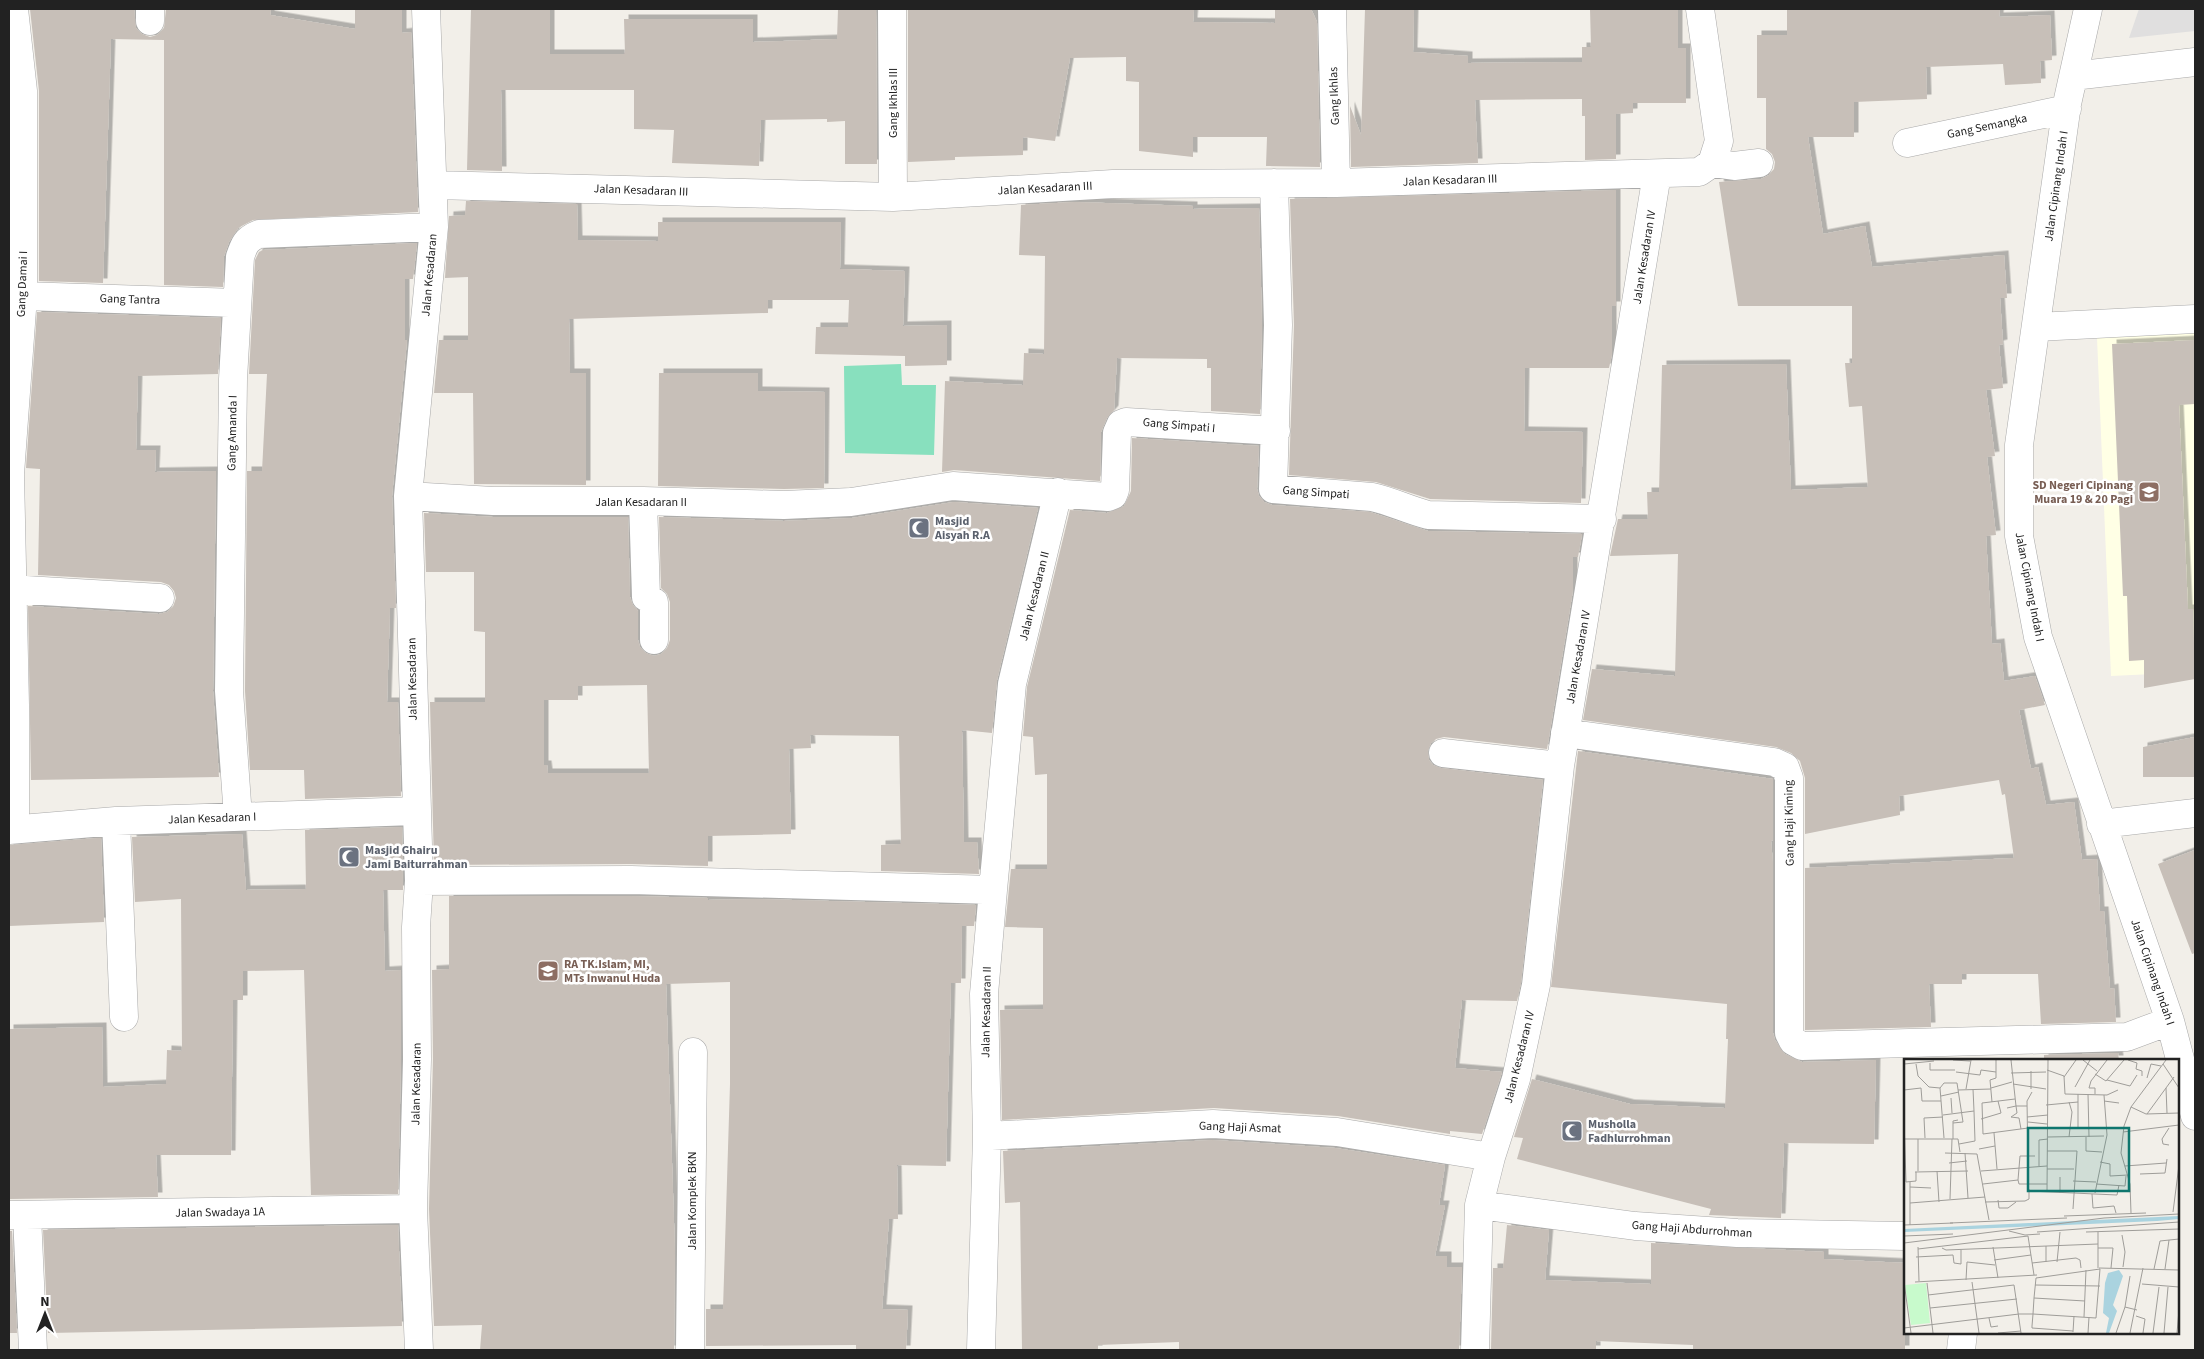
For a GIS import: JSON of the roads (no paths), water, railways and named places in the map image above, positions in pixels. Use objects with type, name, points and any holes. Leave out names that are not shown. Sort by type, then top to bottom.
[{"type":"street","name":"Gang Damai I","points":[[12,830],[15,705],[10,589],[10,474],[23,296],[23,90],[14,9]]},
{"type":"street","name":"Jalan Kesadaran","points":[[419,1350],[413,1209],[417,1059],[416,927],[419,881],[415,811],[408,496],[434,227],[434,185],[426,9]]},
{"type":"street","name":"Gang Ikhlas III","points":[[892,9],[893,197]]},
{"type":"street","name":"Gang Ikhlas","points":[[1332,9],[1336,183]]},
{"type":"street","points":[[1657,174],[1699,172],[1712,163],[1719,141],[1700,9]]},
{"type":"street","name":"Jalan Cipinang Indah I","points":[[2088,9],[2072,76],[2019,446],[2019,536],[2038,637],[2170,1021],[2195,1116]]},
{"type":"street","points":[[2072,76],[2195,62]]},
{"type":"street","name":"Gang Semangka","points":[[1908,143],[2067,109]]},
{"type":"street","points":[[1712,163],[1734,166],[1759,163]]},
{"type":"street","name":"Jalan Kesadaran III","points":[[434,185],[893,197],[1113,184],[1336,183],[1657,174]]},
{"type":"street","name":"Jalan Kesadaran IV","points":[[1475,1350],[1479,1206],[1491,1157],[1516,1079],[1536,985],[1560,766],[1602,519],[1657,174]]},
{"type":"street","name":"Gang Simpati","points":[[1274,183],[1278,325],[1273,489],[1372,497],[1428,515],[1602,519]]},
{"type":"street","name":"Gang Amanda I","points":[[238,817],[229,691],[233,388],[236,303],[240,257],[244,244],[250,237],[259,234],[434,227]]},
{"type":"street","name":"Gang Tantra","points":[[23,296],[236,303]]},
{"type":"street","points":[[2036,327],[2195,319]]},
{"type":"street","name":"Gang Simpati I","points":[[1058,492],[1103,497],[1113,495],[1115,490],[1116,433],[1121,424],[1126,422],[1140,421],[1199,428],[1276,431]]},
{"type":"street","name":"Jalan Kesadaran II","points":[[408,496],[549,502],[643,501],[784,506],[851,502],[954,486],[1058,492],[1012,684],[993,890],[984,994],[987,1136],[981,1350]]},
{"type":"street","points":[[643,501],[646,596],[654,602],[654,640]]},
{"type":"street","points":[[10,589],[160,598]]},
{"type":"street","name":"Gang Haji Kiming","points":[[1566,733],[1774,762],[1785,767],[1789,778],[1789,1033],[1793,1041],[1802,1046],[2126,1048]]},
{"type":"street","points":[[1443,753],[1560,766]]},
{"type":"street","name":"Jalan Kesadaran I","points":[[12,830],[116,822],[415,811]]},
{"type":"street","points":[[2101,824],[2195,813]]},
{"type":"street","points":[[116,822],[124,1017]]},
{"type":"street","points":[[419,881],[631,880],[993,890]]},
{"type":"street","points":[[2126,1048],[2170,1021]]},
{"type":"street","name":"Jalan Komplek BKN","points":[[690,1350],[693,1052]]},
{"type":"street","name":"Gang Haji Asmat","points":[[987,1136],[1213,1124],[1337,1132],[1491,1157]]},
{"type":"street","name":"Gang Haji Abdurrohman","points":[[1479,1206],[1636,1226],[1737,1232],[1904,1236]]},
{"type":"street","name":"Jalan Swadaya 1A","points":[[18,1215],[413,1209]]},
{"type":"street","points":[[18,1215],[33,1350]]},
{"type":"street","points":[[1961,1350],[1963,1334]]},
{"type":"place","name":"SD Negeri Cipinang Muara 19 & 20 Pagi","points":[[2149,492]]},
{"type":"place","name":"Masjid Aisyah R.A","points":[[919,528]]},
{"type":"place","name":"Masjid Ghairu Jami Baiturrahman","points":[[349,857]]},
{"type":"place","name":"RA TK.Islam, MI, MTs Inwanul Huda","points":[[548,971]]},
{"type":"place","name":"Musholla Fadhlurrohman","points":[[1572,1131]]}]
